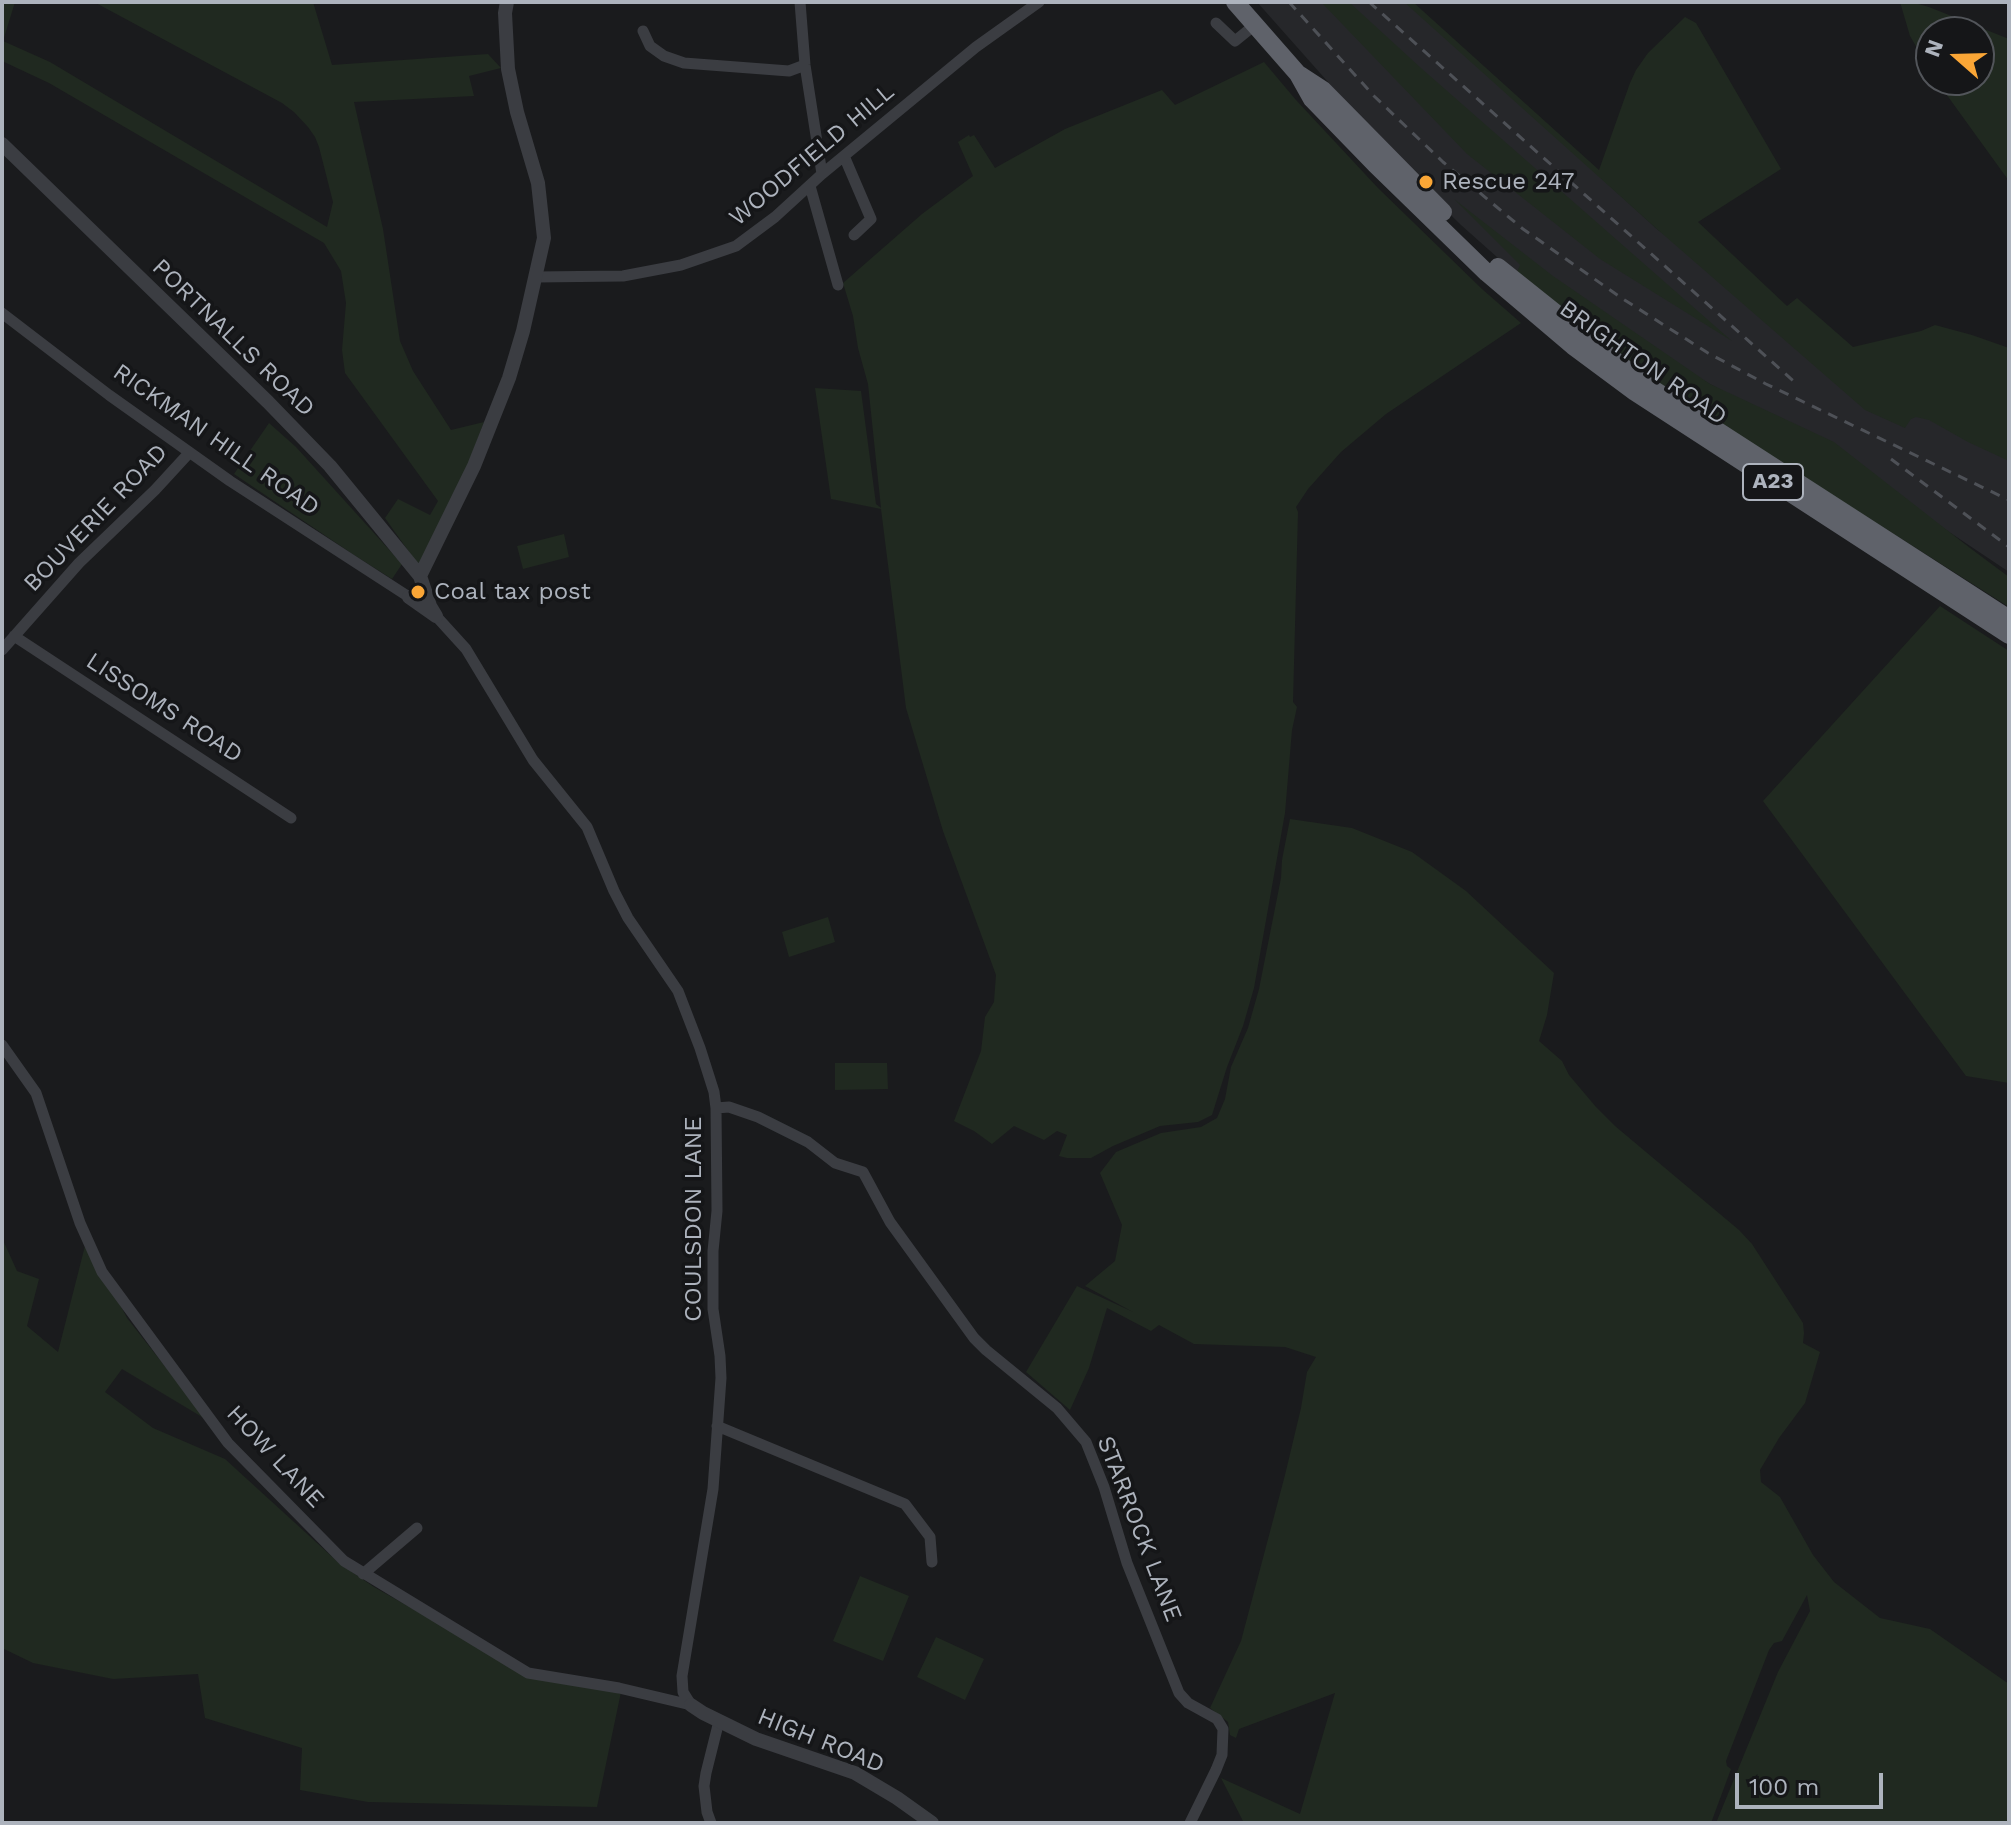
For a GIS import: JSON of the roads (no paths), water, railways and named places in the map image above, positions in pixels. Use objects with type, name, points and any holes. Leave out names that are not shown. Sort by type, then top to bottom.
[{"type":"highway","name":"BRIGHTON ROAD","points":[[1235,2],[1298,74],[1312,99],[1375,164],[1487,273],[1573,346],[1635,392],[2009,635]]},
{"type":"highway","name":"BRIGHTON ROAD","points":[[1298,74],[1323,90],[1495,264],[1630,372],[2009,619]]},
{"type":"street","points":[[420,576],[474,466],[509,378],[544,238],[538,183],[508,69],[507,2]]},
{"type":"street","points":[[800,2],[805,65],[822,174]]},
{"type":"street","name":"WOODFIELD HILL","points":[[536,277],[623,276],[681,265],[736,246],[775,217],[822,174],[976,47],[1039,2]]},
{"type":"street","points":[[1216,23],[1235,41],[1256,24]]},
{"type":"street","points":[[643,31],[650,46],[664,56],[684,63],[789,71],[805,65]]},
{"type":"street","name":"PORTNALLS ROAD","points":[[2,144],[330,466],[420,576]]},
{"type":"street","points":[[844,156],[871,219],[854,235]]},
{"type":"street","points":[[810,186],[838,285]]},
{"type":"street","name":"RICKMAN HILL ROAD","points":[[2,313],[189,453],[409,597]]},
{"type":"street","name":"BOUVERIE ROAD","points":[[2,650],[79,563],[189,453]]},
{"type":"street","name":"COULSDON LANE","points":[[420,576],[436,616],[466,649],[533,760],[587,827],[628,918],[671,979],[685,1006],[714,1092],[717,1211],[712,1281],[721,1367],[713,1489],[682,1676],[683,1692],[691,1705]]},
{"type":"street","name":"COULSDON LANE","points":[[409,597],[436,616]]},
{"type":"street","name":"LISSOMS ROAD","points":[[14,636],[291,818]]},
{"type":"street","name":"HOW LANE","points":[[2,1045],[36,1093],[80,1223],[102,1272],[228,1443],[344,1561],[528,1673],[619,1688],[691,1705]]},
{"type":"street","name":"STARROCK LANE","points":[[716,1108],[729,1107],[758,1117],[808,1142],[835,1163],[863,1172],[890,1222],[974,1338],[1057,1408],[1086,1442],[1104,1487],[1127,1563],[1179,1693],[1188,1703],[1217,1719],[1223,1729],[1222,1755],[1190,1823]]},
{"type":"street","points":[[717,1426],[905,1504],[930,1537],[932,1562]]},
{"type":"street","points":[[363,1574],[417,1528]]},
{"type":"street","name":"HIGH ROAD","points":[[691,1705],[756,1739],[855,1773],[932,1823]]},
{"type":"street","points":[[711,1823],[704,1786],[719,1721]]},
{"type":"railway","points":[[1289,2],[1374,96],[1443,162],[1523,229],[1623,299],[1708,353],[1766,384],[2009,500]]},
{"type":"railway","points":[[1369,2],[1798,385]]},
{"type":"railway","points":[[1891,459],[2009,547]]},
{"type":"place","name":"Rescue 247","points":[[1426,182]]},
{"type":"place","name":"Coal tax post","points":[[418,592]]}]
